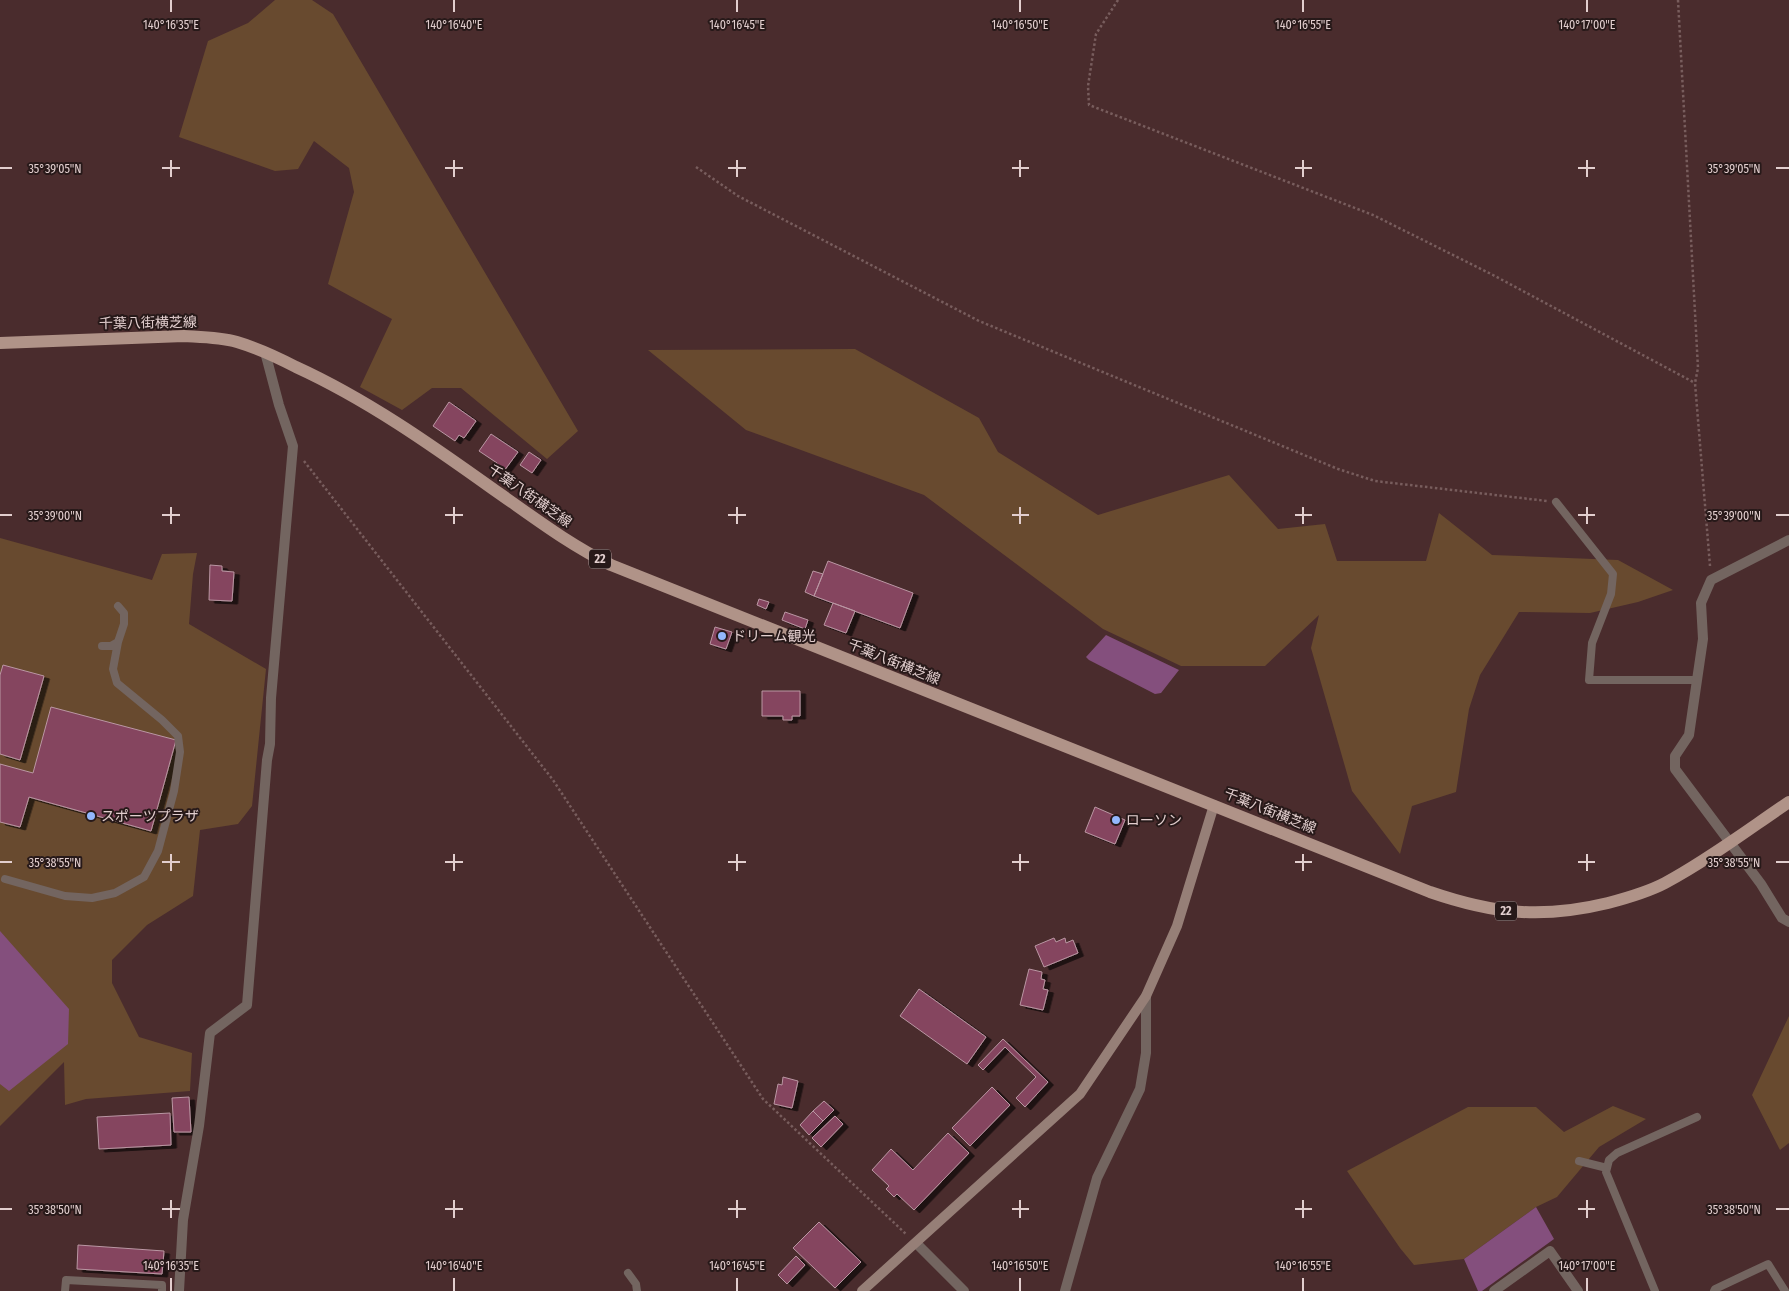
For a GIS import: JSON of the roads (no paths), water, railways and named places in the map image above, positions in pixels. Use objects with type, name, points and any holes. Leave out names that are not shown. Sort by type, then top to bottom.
[{"type":"main road","name":"千葉八街横芝線","points":[[0,343],[184,336],[236,342],[265,352],[330,382],[436,449],[581,550],[611,565],[1421,888],[1463,903],[1487,909],[1529,913],[1564,912],[1628,898],[1664,884],[1730,843],[1789,802]]},
{"type":"street","points":[[179,1291],[184,1220],[199,1126],[210,1033],[248,1005],[267,760],[270,744],[271,698],[293,446],[279,405],[265,352]]},
{"type":"street","points":[[1789,540],[1711,580],[1701,603],[1703,639],[1689,735],[1675,756],[1675,769],[1761,884],[1782,918],[1789,922]]},
{"type":"street","points":[[862,1291],[1080,1094],[1146,996],[1177,926],[1214,805]]},
{"type":"street","points":[[1065,1291],[1097,1178],[1140,1089],[1146,1053],[1146,996]]},
{"type":"street","points":[[916,1243],[964,1291]]},
{"type":"street","points":[[1494,1291],[1550,1251],[1578,1291]]},
{"type":"lane","points":[[1556,502],[1613,574],[1611,594],[1592,643],[1589,680],[1697,680]]},
{"type":"lane","points":[[5,879],[65,896],[92,898],[115,892],[144,877],[158,851],[174,791],[180,752],[178,736],[162,720],[117,683],[113,669],[118,642],[124,624],[124,613],[118,606]]},
{"type":"lane","points":[[102,646],[111,646],[118,642]]},
{"type":"lane","points":[[1654,1291],[1606,1172],[1609,1160],[1617,1152],[1697,1117]]},
{"type":"lane","points":[[1579,1161],[1607,1168]]},
{"type":"lane","points":[[1714,1291],[1768,1264],[1786,1291]]},
{"type":"lane","points":[[628,1273],[636,1284],[637,1291]]},
{"type":"lane","points":[[65,1291],[66,1280],[162,1285],[162,1291]]},
{"type":"place","name":"ドリーム観光","points":[[722,636]]},
{"type":"place","name":"スポーツプラザ","points":[[91,816]]},
{"type":"place","name":"ローソン","points":[[1116,820]]}]
